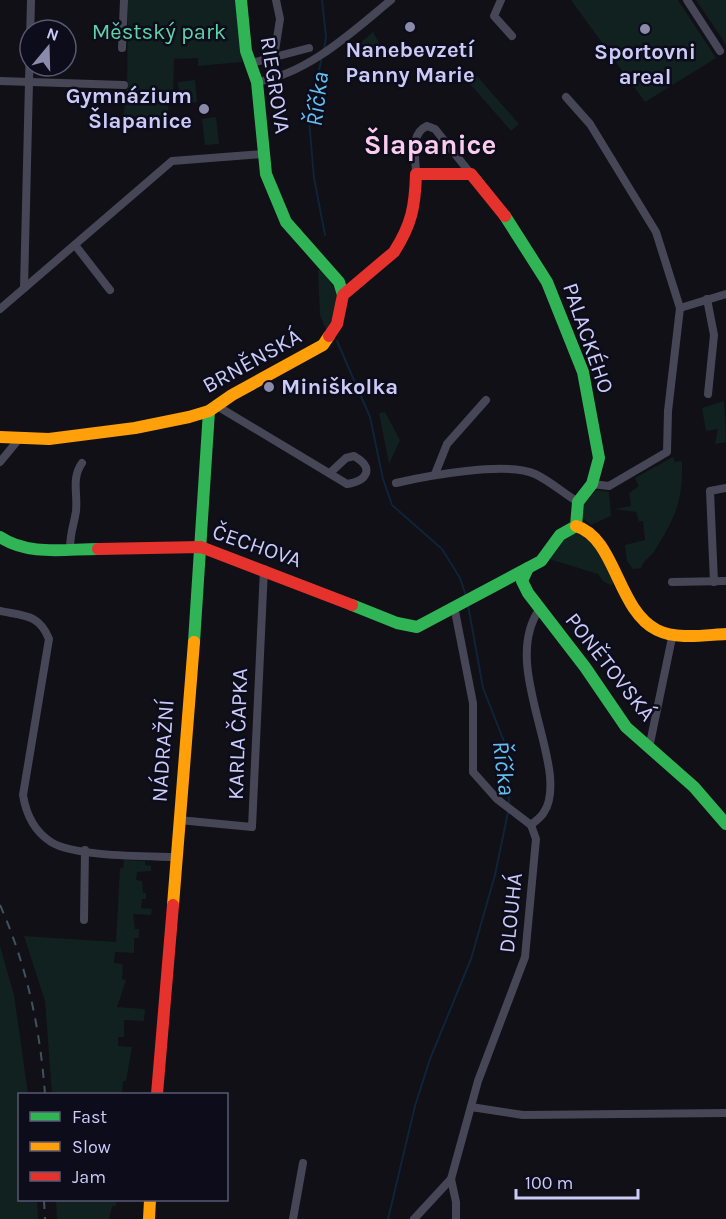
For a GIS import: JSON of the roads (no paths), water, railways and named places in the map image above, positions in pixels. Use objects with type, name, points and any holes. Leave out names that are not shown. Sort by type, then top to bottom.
[{"type":"street","points":[[24,288],[31,0]]},
{"type":"street","points":[[122,48],[124,0]]},
{"type":"street","name":"RIEGROVA","points":[[242,0],[246,51],[257,82],[266,174],[286,222],[339,282],[343,296]]},
{"type":"street","points":[[274,57],[280,19],[276,0]]},
{"type":"street","points":[[501,0],[494,16],[512,36]]},
{"type":"street","points":[[687,0],[720,51]]},
{"type":"street","points":[[257,82],[269,80],[329,50],[386,2]]},
{"type":"street","points":[[252,63],[309,48]]},
{"type":"street","points":[[0,81],[124,86]]},
{"type":"street","points":[[566,98],[590,123],[656,232],[680,308],[668,411],[667,453],[609,486],[592,483],[578,502],[576,526]]},
{"type":"street","points":[[343,296],[394,252],[400,243],[415,208],[416,135],[419,130],[428,126],[435,129],[471,174]]},
{"type":"street","points":[[0,309],[172,161],[264,154]]},
{"type":"street","points":[[416,174],[471,174]]},
{"type":"street","name":"PALACKÉHO","points":[[471,174],[494,200],[557,302],[583,372],[599,458],[592,483]]},
{"type":"street","points":[[75,245],[110,290]]},
{"type":"street","points":[[680,308],[726,294]]},
{"type":"street","name":"BRNĚNSKÁ","points":[[0,437],[49,439],[135,428],[213,408],[232,395],[323,345],[337,324],[343,296]]},
{"type":"street","points":[[707,299],[714,335],[708,394]]},
{"type":"street","points":[[435,474],[447,444],[486,400]]},
{"type":"street","points":[[213,408],[331,472]]},
{"type":"street","name":"NÁDRAŽNÍ","points":[[157,1093],[213,408]]},
{"type":"street","points":[[0,462],[19,439]]},
{"type":"street","points":[[70,549],[70,527],[76,512],[74,485],[76,472],[82,463]]},
{"type":"street","points":[[396,483],[435,474],[519,470],[534,474],[578,502]]},
{"type":"street","points":[[714,582],[710,491],[726,488]]},
{"type":"street","points":[[528,568],[522,581],[536,605],[528,631],[526,663],[548,762],[548,802],[544,813],[531,825],[497,799],[473,772],[473,704],[457,604],[528,568],[549,553],[566,528],[576,526],[587,529],[595,535],[610,567],[650,626],[664,633],[726,634]]},
{"type":"street","name":"ČECHOVA","points":[[0,537],[21,548],[201,547],[264,569],[397,623],[417,627],[457,604]]},
{"type":"street","name":"KARLA ČAPKA","points":[[179,820],[252,827],[264,569]]},
{"type":"street","points":[[672,582],[726,581]]},
{"type":"street","points":[[492,585],[516,586],[536,605]]},
{"type":"street","name":"PONĚTOVSKÁ","points":[[536,605],[584,665],[621,721],[705,796],[726,824]]},
{"type":"street","points":[[0,611],[35,618],[44,625],[49,639],[23,795],[26,809],[35,827],[51,842],[85,850],[176,857]]},
{"type":"street","points":[[649,748],[674,633]]},
{"type":"street","name":"DLOUHÁ","points":[[456,1219],[456,1202],[451,1179],[478,1081],[525,957],[536,839],[531,825]]},
{"type":"street","points":[[84,920],[85,850]]},
{"type":"street","points":[[471,1107],[523,1115],[726,1113]]},
{"type":"street","points":[[293,1219],[303,1163]]},
{"type":"street","points":[[414,1219],[451,1179]]},
{"type":"street","points":[[148,1219],[150,1201]]},
{"type":"waterway","name":"Říčka","points":[[322,0],[326,37],[324,50]]},
{"type":"waterway","name":"Říčka","points":[[322,56],[309,120],[314,178],[325,235]]},
{"type":"waterway","name":"Říčka","points":[[337,341],[370,417],[383,479],[392,505],[442,549],[460,578],[466,596]]},
{"type":"waterway","name":"Říčka","points":[[468,605],[483,688],[505,744],[509,803]]},
{"type":"waterway","name":"Říčka","points":[[388,1219],[415,1106],[430,1059],[471,959],[495,875],[508,812]]},
{"type":"railway","points":[[0,905],[18,951],[31,998],[40,1045],[45,1093]]},
{"type":"railway","points":[[44,1201],[45,1219]]},
{"type":"place","name":"Nanebevzetí Panny Marie","points":[[410,27]]},
{"type":"place","name":"Sportovni areal","points":[[645,29]]},
{"type":"place","name":"Gymnázium Šlapanice","points":[[204,109]]},
{"type":"place","name":"Miniškolka","points":[[269,387]]},
{"type":"district","name":"Šlapanice","points":[[430,144]]},
{"type":"park label","name":"Městský park","points":[[159,32]]}]
